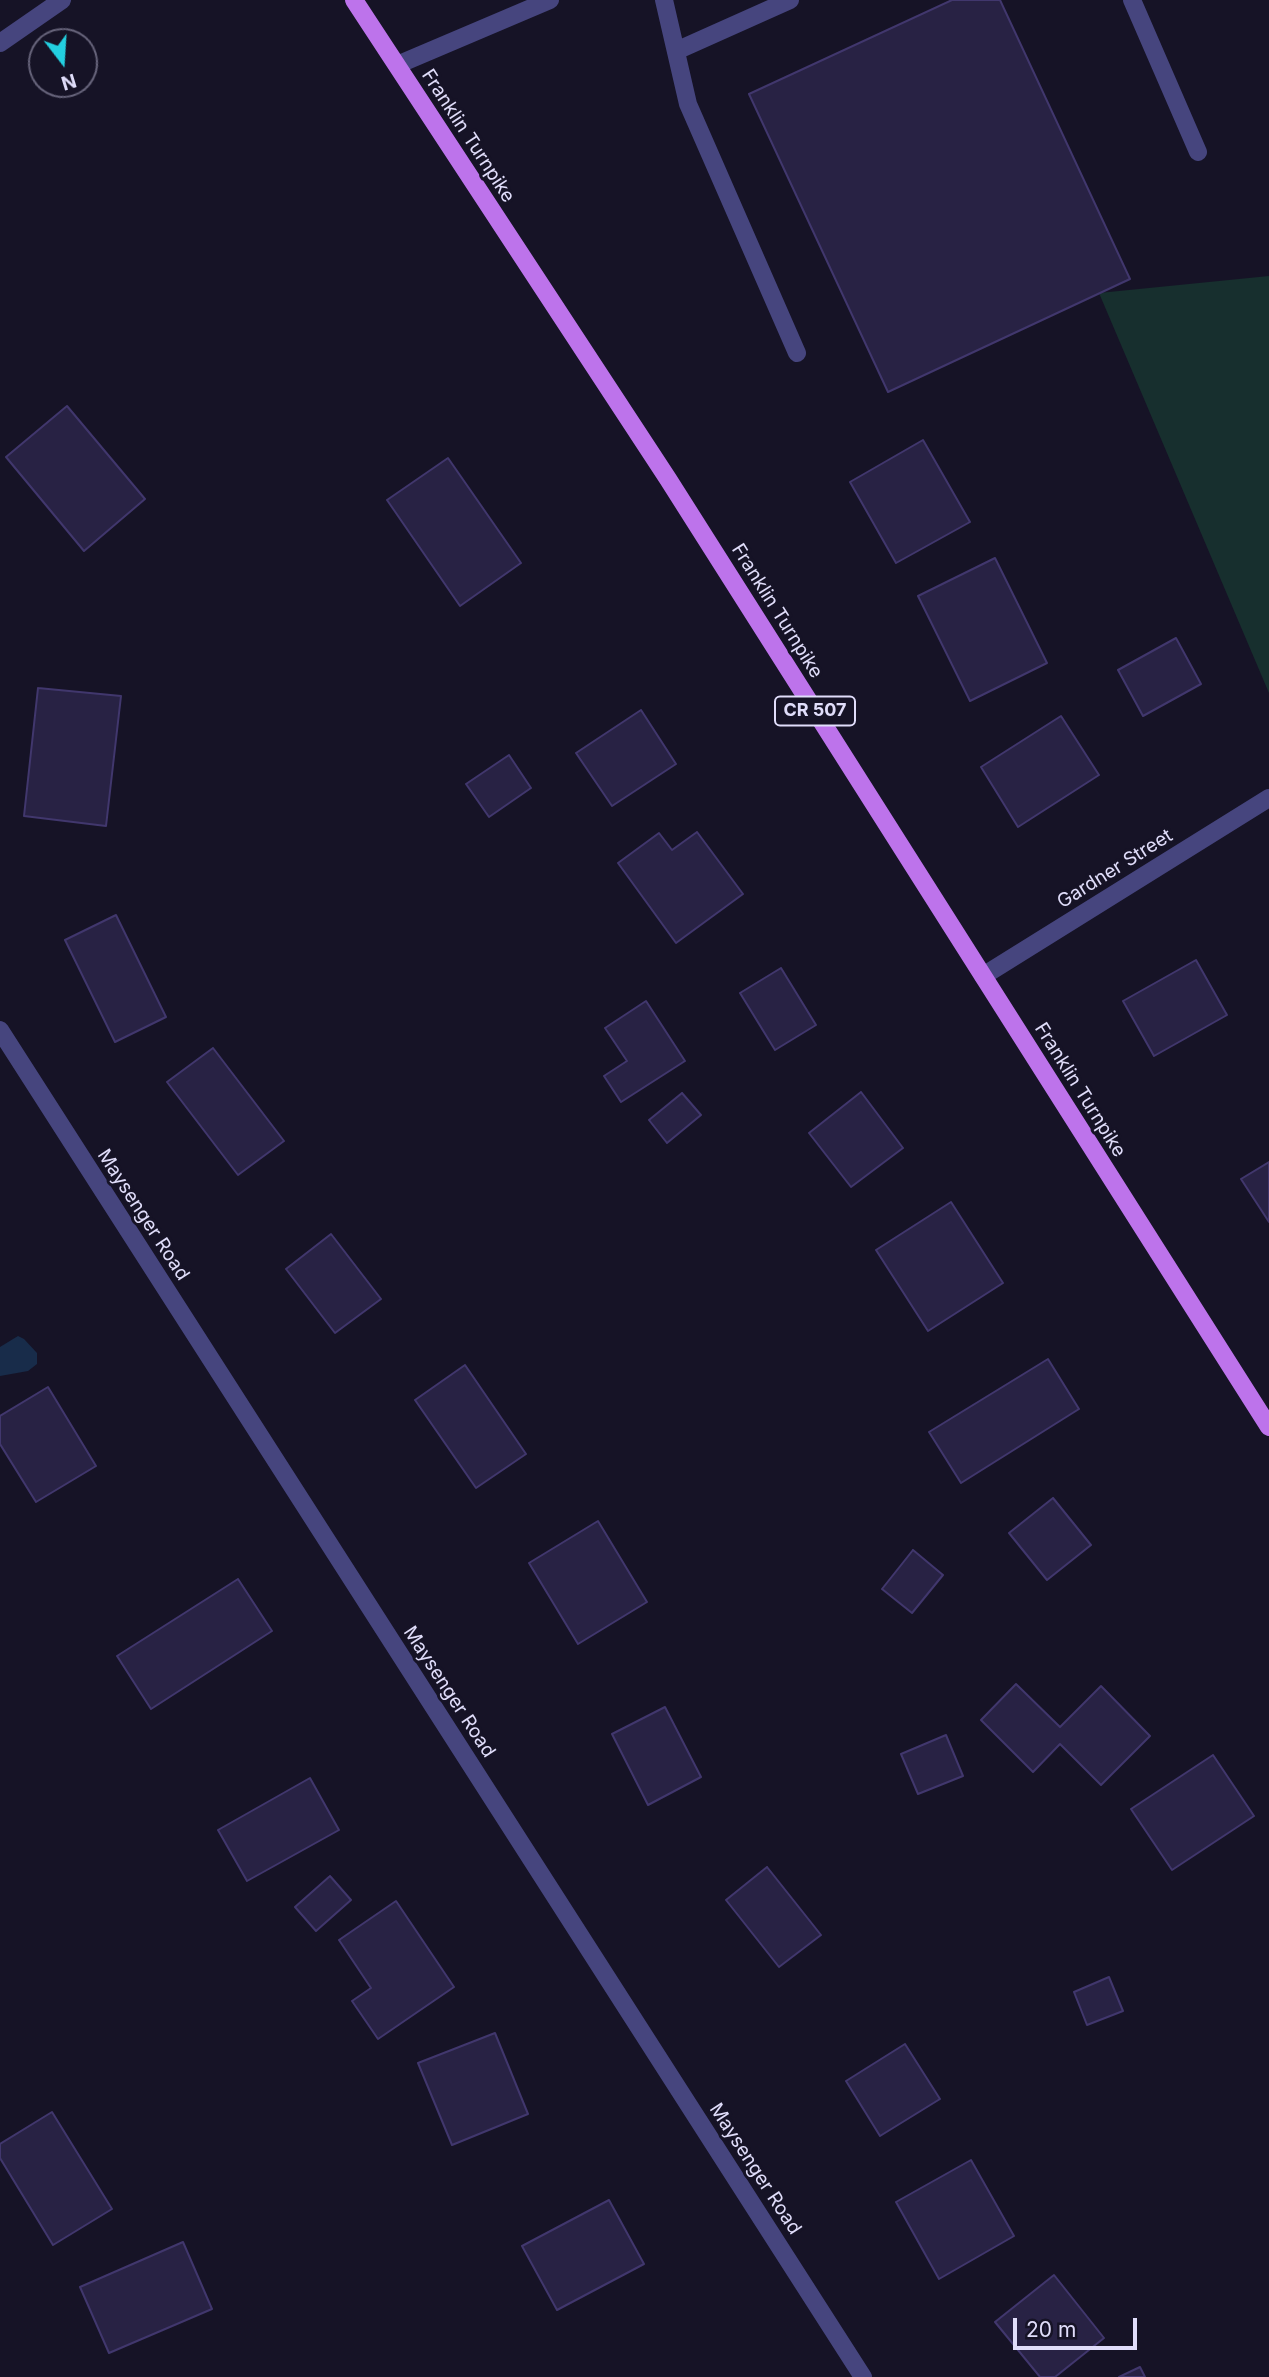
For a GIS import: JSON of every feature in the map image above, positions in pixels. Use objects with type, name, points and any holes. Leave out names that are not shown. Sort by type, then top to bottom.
[{"type":"main road","name":"Franklin Turnpike","points":[[354,0],[668,479],[1269,1427]]},
{"type":"street","points":[[0,43],[62,0]]},
{"type":"street","points":[[397,65],[550,0]]},
{"type":"street","points":[[664,0],[688,104],[797,353]]},
{"type":"street","points":[[676,51],[790,0]]},
{"type":"street","points":[[1132,0],[1198,152]]},
{"type":"street","name":"Gardner Street","points":[[983,976],[1269,798]]},
{"type":"street","name":"Maysenger Road","points":[[0,1030],[863,2377]]},
{"type":"green space","points":[[1269,276],[1269,693],[1099,293]]},
{"type":"water","points":[[18,1336],[37,1353],[37,1364],[28,1371],[0,1376],[0,1347]]},
{"type":"building","points":[[952,0],[1000,0],[1130,279],[888,392],[749,94]]},
{"type":"building","points":[[67,406],[145,499],[84,551],[6,457]]},
{"type":"building","points":[[923,440],[970,522],[896,563],[850,482]]},
{"type":"building","points":[[448,458],[521,563],[460,606],[387,500]]},
{"type":"building","points":[[995,558],[1047,663],[970,701],[918,596]]},
{"type":"building","points":[[1176,638],[1201,684],[1143,716],[1118,670]]},
{"type":"building","points":[[38,688],[121,696],[106,826],[24,816]]},
{"type":"building","points":[[641,710],[676,764],[612,806],[576,753]]},
{"type":"building","points":[[1061,716],[1099,775],[1018,827],[981,767]]},
{"type":"building","points":[[509,755],[531,788],[489,817],[466,784]]},
{"type":"building","points":[[697,832],[743,894],[676,943],[618,863],[659,833],[672,850]]},
{"type":"building","points":[[116,915],[166,1017],[115,1042],[65,940]]},
{"type":"building","points":[[1196,960],[1227,1015],[1154,1056],[1123,1001]]},
{"type":"building","points":[[781,968],[816,1025],[775,1050],[740,993]]},
{"type":"building","points":[[646,1001],[685,1061],[621,1102],[604,1076],[627,1061],[605,1028]]},
{"type":"building","points":[[213,1048],[284,1141],[238,1175],[167,1082]]},
{"type":"building","points":[[861,1092],[903,1148],[851,1187],[809,1133]]},
{"type":"building","points":[[682,1093],[701,1115],[667,1143],[649,1120]]},
{"type":"building","points":[[1269,1162],[1269,1222],[1241,1179]]},
{"type":"building","points":[[951,1202],[1003,1283],[928,1331],[876,1250]]},
{"type":"building","points":[[331,1234],[381,1299],[335,1333],[286,1269]]},
{"type":"building","points":[[1048,1359],[1079,1409],[961,1483],[929,1432]]},
{"type":"building","points":[[465,1365],[526,1454],[476,1488],[415,1400]]},
{"type":"building","points":[[48,1387],[96,1466],[36,1502],[0,1444],[0,1416]]},
{"type":"building","points":[[1053,1498],[1091,1545],[1047,1580],[1009,1533]]},
{"type":"building","points":[[598,1521],[647,1602],[578,1644],[529,1563]]},
{"type":"building","points":[[913,1550],[943,1575],[912,1613],[882,1589]]},
{"type":"building","points":[[238,1579],[272,1631],[151,1709],[117,1656]]},
{"type":"building","points":[[1016,1684],[1060,1727],[1101,1686],[1150,1736],[1101,1785],[1060,1744],[1033,1772],[981,1720]]},
{"type":"building","points":[[665,1707],[701,1777],[648,1805],[612,1734]]},
{"type":"building","points":[[946,1735],[963,1776],[918,1794],[901,1754]]},
{"type":"building","points":[[1213,1755],[1254,1816],[1172,1870],[1131,1809]]},
{"type":"building","points":[[310,1778],[339,1830],[247,1881],[218,1830]]},
{"type":"building","points":[[767,1867],[821,1935],[779,1967],[726,1900]]},
{"type":"building","points":[[330,1876],[351,1900],[316,1931],[295,1907]]},
{"type":"building","points":[[396,1901],[454,1987],[378,2039],[352,2001],[371,1988],[339,1940]]},
{"type":"building","points":[[1109,1977],[1123,2011],[1087,2025],[1074,1992]]},
{"type":"building","points":[[495,2033],[528,2114],[452,2145],[418,2063]]},
{"type":"building","points":[[905,2044],[940,2099],[880,2136],[846,2081]]},
{"type":"building","points":[[52,2112],[112,2209],[53,2245],[0,2158],[0,2144]]},
{"type":"building","points":[[971,2160],[1014,2236],[939,2279],[896,2202]]},
{"type":"building","points":[[609,2200],[644,2264],[557,2310],[522,2246]]},
{"type":"building","points":[[183,2242],[212,2309],[109,2353],[80,2287]]},
{"type":"building","points":[[1054,2275],[1104,2338],[1055,2377],[1040,2377],[995,2322]]},
{"type":"building","points":[[1140,2367],[1145,2377],[1119,2377]]}]
